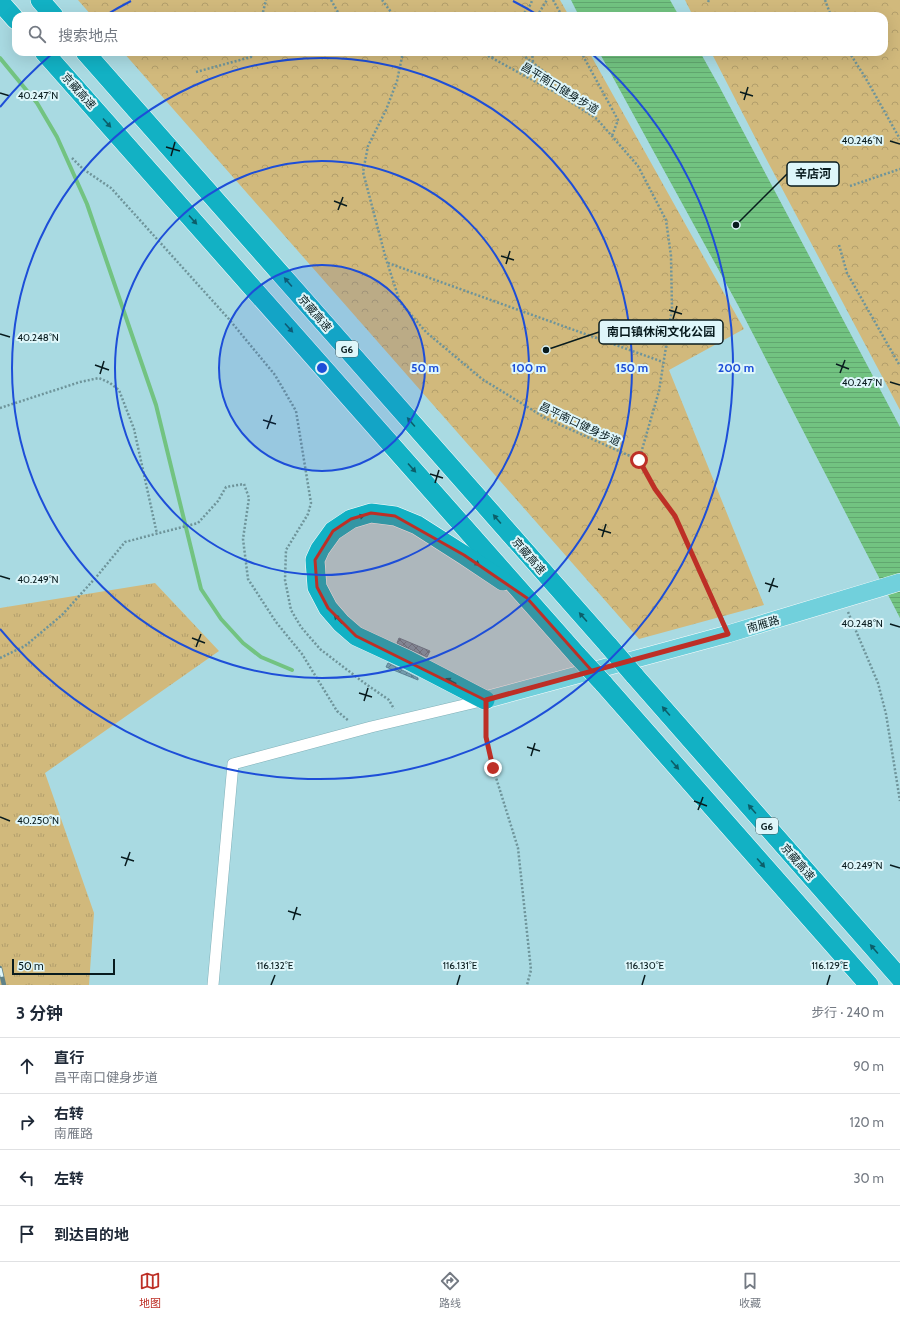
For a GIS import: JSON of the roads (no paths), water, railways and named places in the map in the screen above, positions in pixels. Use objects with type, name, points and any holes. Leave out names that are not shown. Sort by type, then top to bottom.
[{"type":"highway","points":[[40,0],[50,12]]},
{"type":"highway","points":[[0,2],[12,16]]},
{"type":"highway","name":"京藏高速","points":[[48,56],[527,598]]},
{"type":"highway","name":"京藏高速","points":[[89,56],[900,978]]},
{"type":"highway","points":[[486,700],[408,660],[356,636],[341,623],[328,608],[317,587],[315,560],[320,549],[332,531],[351,519],[371,513],[395,516],[417,525],[527,598]]},
{"type":"highway","name":"G6","points":[[527,598],[869,985]]},
{"type":"main road","name":"南雁路","points":[[486,700],[728,634],[868,593],[900,582]]},
{"type":"street","points":[[213,985],[233,764],[360,730],[486,700]]},
{"type":"waterway","points":[[0,58],[37,103],[57,137],[87,204],[156,405],[201,589],[221,619],[243,643],[261,657],[292,670]]},
{"type":"railway","points":[[0,968],[4,985]]},
{"type":"place","name":"辛店河","points":[[736,225]]},
{"type":"place","name":"南口镇休闲文化公园","points":[[546,350]]}]
